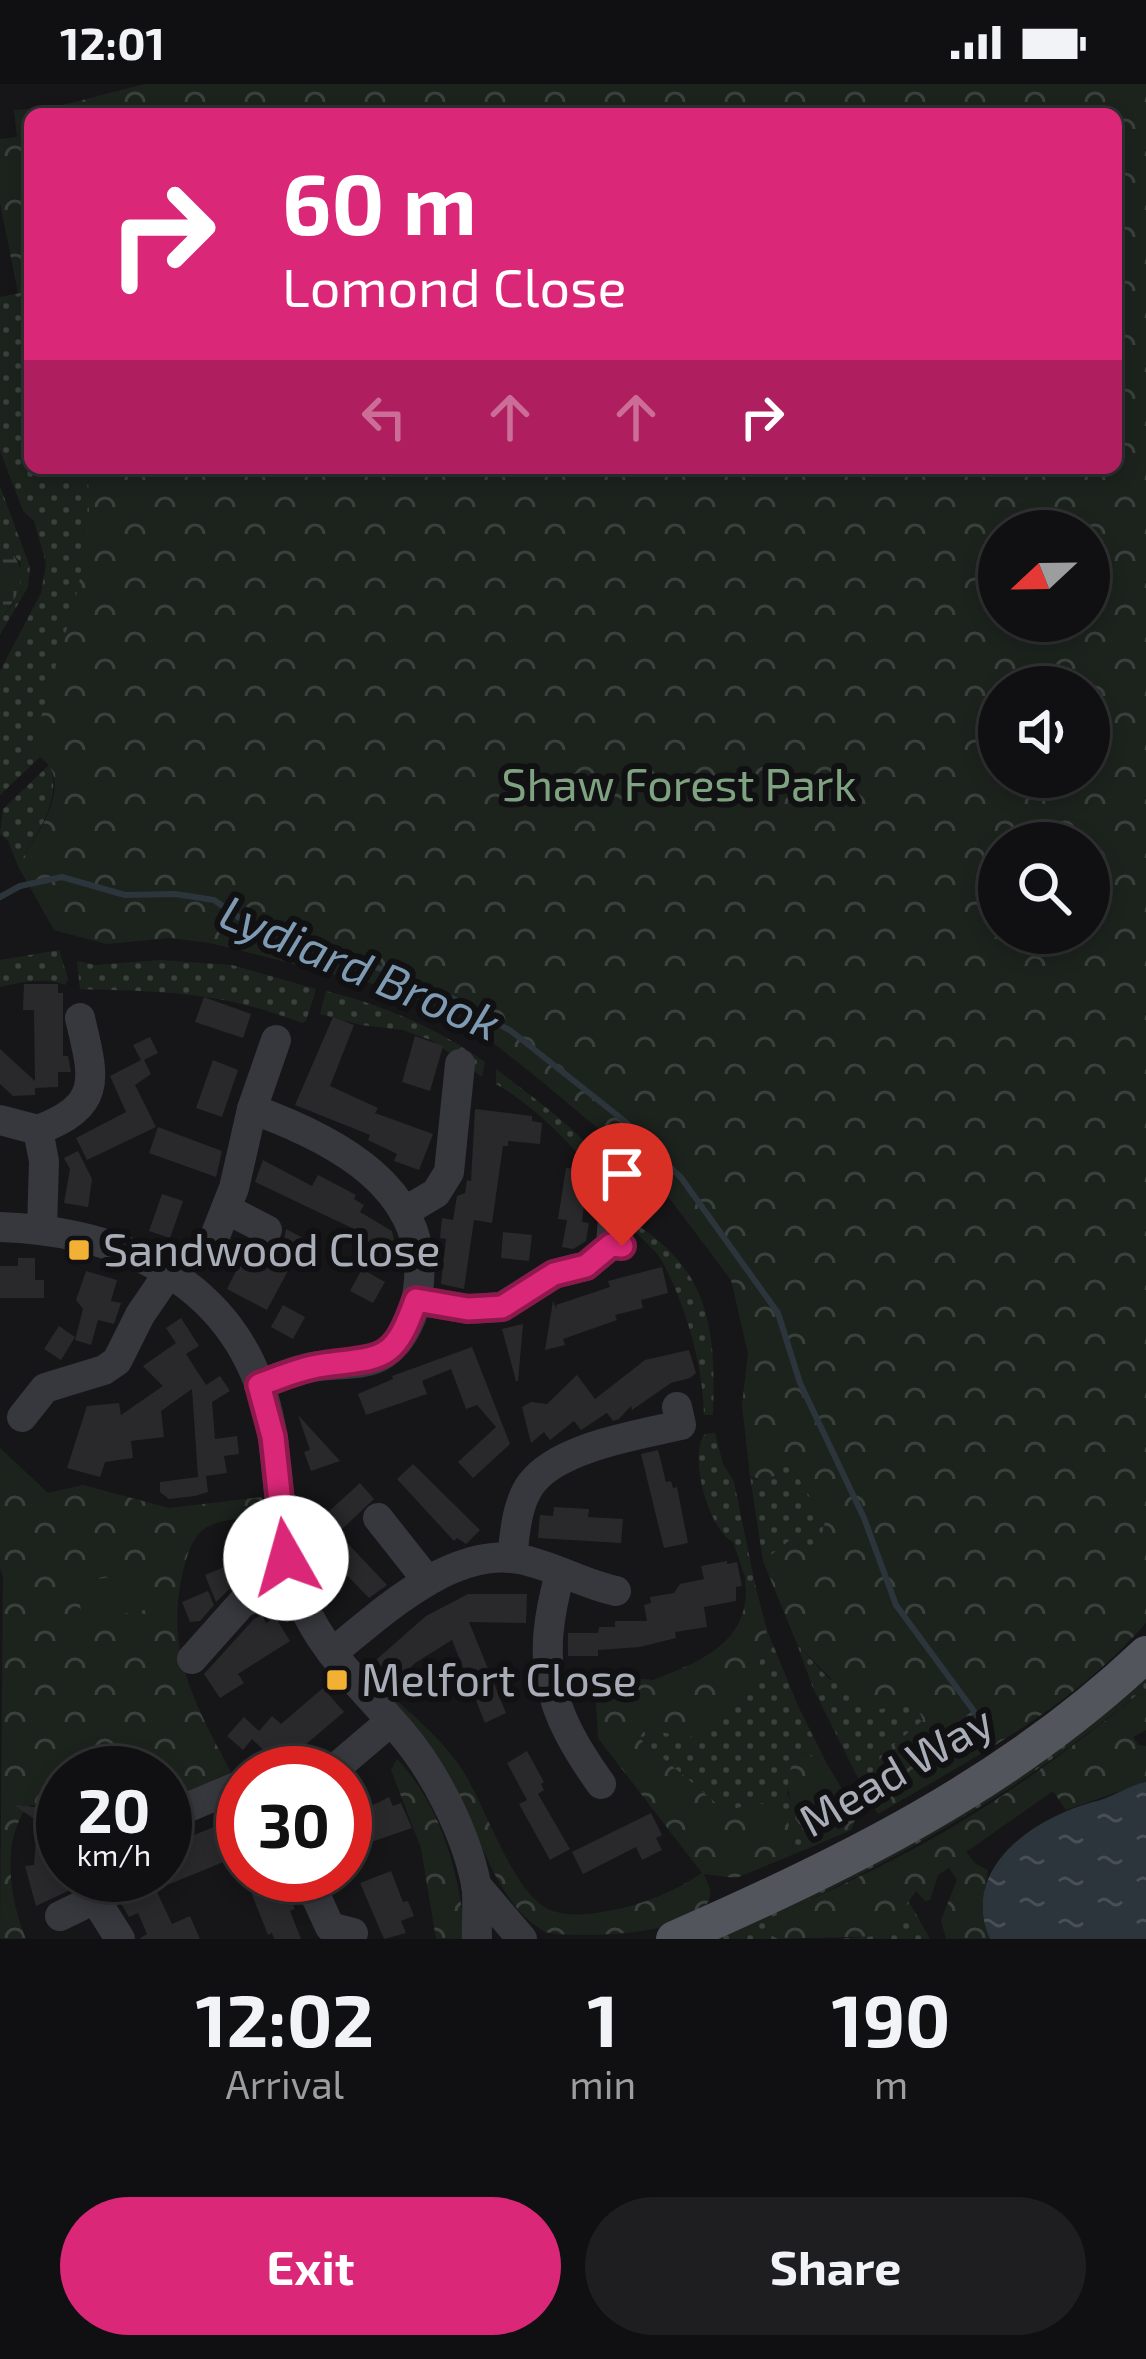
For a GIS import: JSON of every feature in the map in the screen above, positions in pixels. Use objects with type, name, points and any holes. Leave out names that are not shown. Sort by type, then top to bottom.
[{"type":"main road","name":"Mead Way","points":[[674,1939],[828,1868],[969,1791],[1051,1736],[1146,1654]]},
{"type":"street","points":[[0,1120],[38,1130],[67,1117],[88,1096],[100,1048],[80,1018]]},
{"type":"street","points":[[213,1241],[228,1210],[252,1108],[278,1040]]},
{"type":"street","points":[[404,1212],[446,1180],[467,1079]]},
{"type":"street","points":[[252,1108],[343,1148],[368,1166],[404,1212],[419,1262],[416,1300],[400,1339],[383,1354],[362,1362],[311,1367],[259,1385]]},
{"type":"street","points":[[38,1130],[44,1161],[42,1229]]},
{"type":"street","points":[[228,1210],[267,1230]]},
{"type":"street","points":[[0,1227],[97,1239],[138,1253],[170,1271],[221,1318],[259,1385],[273,1437],[292,1580],[332,1653],[424,1762],[444,1797],[476,1885],[477,1939]]},
{"type":"street","points":[[416,1300],[468,1309],[502,1307],[554,1274],[586,1266],[622,1237]]},
{"type":"street","points":[[28,1394],[104,1370],[117,1361],[170,1271]]},
{"type":"street","points":[[512,1558],[522,1500],[548,1468],[607,1444],[681,1427]]},
{"type":"street","points":[[394,1524],[427,1580]]},
{"type":"street","points":[[332,1653],[427,1580],[482,1562],[512,1558],[616,1591]]},
{"type":"street","points":[[560,1574],[547,1629],[547,1673],[568,1736],[601,1784]]},
{"type":"street","points":[[192,1659],[242,1603],[292,1580]]},
{"type":"street","points":[[362,1746],[391,1721]]},
{"type":"street","points":[[476,1885],[522,1939]]},
{"type":"street","points":[[60,1916],[82,1902]]},
{"type":"street","points":[[109,1902],[120,1939]]},
{"type":"street","points":[[320,1902],[335,1933]]},
{"type":"green space","name":"Shaw Forest Park","points":[[145,84],[1146,84],[1146,1623],[1053,1706],[878,1814],[863,1788],[884,1753],[923,1720],[916,1705],[863,1711],[797,1644],[763,1561],[794,1537],[812,1557],[817,1556],[825,1521],[788,1461],[778,1462],[775,1475],[766,1481],[750,1476],[742,1405],[748,1353],[731,1280],[649,1171],[469,1024],[396,990],[210,943],[171,938],[106,944],[54,930],[18,866],[54,795],[55,781],[40,757],[36,739],[81,572],[87,538],[87,474],[1122,474],[1122,108],[41,108]]},
{"type":"green space","name":"Shaw Forest Park","points":[[24,109],[24,292],[18,293],[0,203],[0,139],[17,137],[14,110]]},
{"type":"green space","points":[[24,292],[24,474],[87,474],[89,501],[77,597],[36,739],[40,757],[0,795],[0,671],[41,593],[46,563],[34,521],[23,511],[0,450],[0,297]]},
{"type":"green space","points":[[0,486],[30,567],[28,587],[0,635],[0,621],[14,602],[21,563],[12,553],[0,554]]},
{"type":"green space","points":[[11,552],[21,579],[0,621],[0,554]]},
{"type":"green space","points":[[50,764],[50,804],[18,866],[0,834],[3,809]]},
{"type":"green space","points":[[59,950],[68,979],[65,985],[41,981],[0,987],[0,960]]},
{"type":"green space","points":[[160,960],[232,965],[316,989],[302,1023],[218,999],[80,989],[77,961],[95,965]]},
{"type":"green space","points":[[326,991],[429,1028],[485,1062],[482,1077],[433,1041],[403,1030],[320,1014]]},
{"type":"green space","points":[[496,1069],[591,1148],[619,1187],[627,1209],[621,1211],[581,1157],[549,1124],[496,1084]]},
{"type":"green space","points":[[635,1224],[680,1262],[704,1306],[713,1357],[713,1415],[704,1415],[697,1356],[679,1297],[659,1256],[631,1226]]},
{"type":"green space","points":[[715,1433],[723,1464],[734,1482],[755,1584],[746,1592],[733,1542],[716,1522],[703,1491],[700,1444],[705,1434]]},
{"type":"green space","points":[[0,1448],[48,1493],[83,1485],[169,1508],[262,1497],[263,1515],[220,1522],[201,1531],[182,1576],[178,1604],[181,1654],[217,1746],[216,1779],[192,1790],[192,1746],[36,1746],[36,1806],[26,1808],[18,1822],[11,1855],[12,1890],[26,1939],[0,1939]]},
{"type":"green space","points":[[788,1461],[825,1521],[818,1556],[812,1557],[794,1538],[763,1561],[750,1476],[757,1480],[778,1462]]},
{"type":"green space","points":[[137,1572],[145,1610],[83,1621],[76,1583]]},
{"type":"green space","points":[[755,1584],[767,1630],[758,1670],[708,1729],[687,1738],[646,1728],[639,1738],[724,1810],[768,1803],[785,1814],[793,1838],[792,1855],[736,1878],[704,1874],[709,1900],[699,1912],[659,1928],[582,1935],[545,1932],[504,1891],[452,1787],[388,1693],[459,1765],[512,1868],[538,1902],[553,1911],[574,1914],[633,1905],[702,1873],[598,1738],[596,1702],[642,1679],[653,1680],[686,1667],[716,1650],[737,1626],[746,1592]]},
{"type":"green space","points":[[767,1630],[827,1764],[802,1752],[787,1793],[809,1848],[792,1855],[793,1838],[768,1803],[724,1810],[639,1738],[646,1728],[687,1738],[758,1670]]},
{"type":"green space","points":[[797,1644],[829,1679],[916,1705],[924,1720],[884,1753],[863,1788],[813,1688]]},
{"type":"green space","points":[[1146,1670],[1146,1694],[1137,1695],[1003,1792],[865,1872],[765,1921],[768,1933],[778,1939],[704,1939]]},
{"type":"green space","points":[[1146,1694],[1146,1730],[1133,1737],[1138,1745],[1146,1746],[1146,1782],[1066,1810],[1053,1791],[966,1852],[988,1870],[982,1905],[990,1939],[946,1939],[941,1920],[957,1880],[949,1868],[938,1875],[930,1900],[916,1891],[884,1936],[778,1939],[768,1933],[764,1921],[947,1830],[1036,1773],[1138,1695]]},
{"type":"green space","points":[[801,1752],[827,1764],[857,1814],[851,1830],[809,1848],[788,1786]]},
{"type":"green space","points":[[397,1759],[426,1799],[446,1843],[466,1939],[436,1939],[421,1848],[391,1770]]},
{"type":"green space","points":[[908,1900],[930,1939],[839,1939],[884,1935]]},
{"type":"water","points":[[1146,1782],[1146,1939],[990,1939],[983,1913],[985,1890],[1008,1850],[1048,1820]]},
{"type":"building","points":[[24,984],[58,984],[58,993],[63,993],[63,1056],[68,1056],[71,1072],[58,1072],[58,1087],[13,1096],[0,1084],[0,1049],[35,1081],[34,1010],[23,1010]]},
{"type":"building","points":[[204,997],[251,1014],[243,1038],[195,1022]]},
{"type":"building","points":[[333,1017],[354,1025],[330,1086],[378,1108],[375,1113],[433,1134],[419,1170],[394,1161],[397,1154],[368,1140],[370,1135],[295,1105]]},
{"type":"building","points":[[415,1036],[443,1046],[430,1091],[402,1082]]},
{"type":"building","points":[[150,1037],[158,1053],[144,1060],[151,1074],[135,1085],[156,1127],[87,1160],[76,1138],[126,1112],[110,1076],[141,1060],[133,1045]]},
{"type":"building","points":[[213,1060],[238,1070],[222,1117],[196,1108]]},
{"type":"building","points":[[475,1109],[532,1116],[532,1121],[542,1123],[540,1144],[508,1141],[503,1146],[492,1223],[474,1220],[464,1289],[441,1284],[446,1239],[440,1238],[442,1218],[453,1220],[457,1196],[465,1193],[467,1180],[471,1181]]},
{"type":"building","points":[[158,1127],[222,1151],[216,1177],[149,1153]]},
{"type":"building","points":[[78,1151],[92,1179],[88,1207],[64,1203],[70,1169],[64,1158]]},
{"type":"building","points":[[263,1160],[312,1186],[318,1175],[356,1195],[354,1199],[364,1205],[360,1212],[392,1231],[394,1240],[383,1260],[347,1242],[354,1229],[255,1182]]},
{"type":"building","points":[[566,1168],[588,1170],[582,1222],[589,1223],[586,1241],[573,1249],[562,1247],[567,1220],[558,1219]]},
{"type":"building","points":[[162,1194],[183,1201],[170,1238],[149,1231]]},
{"type":"building","points":[[286,1229],[305,1239],[267,1310],[227,1289],[244,1255],[265,1266],[284,1240]]},
{"type":"building","points":[[503,1232],[532,1235],[529,1261],[501,1258]]},
{"type":"building","points":[[18,1258],[35,1258],[35,1280],[44,1280],[44,1298],[0,1298],[0,1266],[18,1266]]},
{"type":"building","points":[[662,1267],[668,1293],[641,1300],[643,1308],[615,1315],[617,1320],[545,1350],[553,1301],[557,1310],[556,1305],[610,1287],[608,1281]]},
{"type":"building","points":[[362,1269],[385,1282],[373,1303],[350,1291]]},
{"type":"building","points":[[86,1271],[117,1280],[111,1301],[121,1303],[114,1324],[98,1320],[91,1345],[75,1340],[83,1309],[76,1300]]},
{"type":"building","points":[[283,1305],[305,1317],[293,1339],[271,1327]]},
{"type":"building","points":[[181,1318],[199,1346],[186,1354],[206,1385],[220,1376],[230,1391],[212,1402],[215,1439],[237,1436],[239,1454],[224,1456],[227,1473],[206,1476],[208,1492],[195,1496],[169,1499],[160,1492],[160,1482],[198,1477],[192,1389],[161,1411],[164,1437],[131,1441],[133,1458],[105,1462],[100,1477],[67,1468],[87,1406],[119,1403],[121,1415],[163,1386],[143,1366],[176,1343],[166,1328]]},
{"type":"building","points":[[523,1324],[518,1381],[516,1381],[502,1329]]},
{"type":"building","points":[[59,1326],[75,1337],[61,1360],[44,1349]]},
{"type":"building","points":[[472,1347],[510,1444],[473,1478],[458,1462],[496,1427],[477,1405],[466,1409],[451,1369],[422,1381],[427,1394],[366,1415],[358,1394],[392,1376]]},
{"type":"building","points":[[689,1350],[696,1373],[690,1378],[671,1383],[632,1410],[631,1406],[619,1419],[613,1421],[607,1413],[581,1430],[574,1421],[550,1440],[544,1432],[531,1443],[522,1407],[531,1402],[547,1404],[577,1375],[595,1399],[645,1360]]},
{"type":"building","points":[[298,1415],[340,1461],[311,1471],[304,1452],[310,1450]]},
{"type":"building","points":[[658,1450],[666,1482],[677,1487],[688,1543],[664,1548],[641,1454]]},
{"type":"building","points":[[413,1464],[480,1530],[466,1544],[457,1538],[454,1541],[397,1479]]},
{"type":"building","points":[[360,1483],[374,1499],[340,1531],[325,1515]]},
{"type":"building","points":[[554,1507],[589,1509],[588,1517],[623,1519],[621,1543],[538,1538],[540,1515],[553,1516]]},
{"type":"building","points":[[336,1531],[387,1585],[369,1598],[339,1567],[334,1571],[327,1558],[310,1565],[309,1559]]},
{"type":"building","points":[[257,1542],[267,1569],[239,1580],[216,1602],[205,1575],[234,1563],[230,1553]]},
{"type":"building","points":[[737,1562],[742,1586],[736,1587],[736,1601],[704,1607],[707,1627],[675,1632],[676,1638],[640,1647],[598,1650],[598,1656],[568,1656],[568,1633],[598,1633],[599,1627],[615,1627],[615,1621],[647,1621],[644,1605],[651,1603],[650,1597],[674,1593],[680,1584],[704,1579],[701,1566]]},
{"type":"building","points":[[208,1591],[214,1605],[200,1621],[190,1622],[182,1602]]},
{"type":"building","points":[[468,1594],[527,1594],[526,1623],[469,1622],[506,1713],[485,1723],[452,1640],[415,1663],[396,1683],[376,1660],[426,1616]]},
{"type":"building","points":[[262,1615],[266,1623],[275,1617],[290,1641],[238,1674],[244,1683],[220,1698],[204,1674]]},
{"type":"building","points":[[323,1688],[344,1712],[304,1746],[259,1746],[252,1739],[238,1746],[227,1736],[244,1717],[259,1731],[272,1716],[281,1724]]},
{"type":"building","points":[[527,1751],[544,1782],[538,1794],[570,1849],[550,1860],[519,1804],[527,1800],[507,1763]]},
{"type":"building","points":[[389,1797],[393,1806],[401,1803],[412,1828],[372,1842],[372,1806]]},
{"type":"building","points":[[14,1805],[36,1807],[36,1820]]},
{"type":"building","points":[[651,1813],[662,1835],[656,1838],[662,1850],[642,1860],[636,1847],[583,1874],[572,1852]]},
{"type":"building","points":[[216,1826],[216,1865],[192,1875],[192,1836]]},
{"type":"building","points":[[36,1836],[36,1902],[44,1902],[36,1906],[25,1866],[34,1865]]},
{"type":"building","points":[[391,1871],[414,1916],[401,1921],[406,1933],[384,1939],[368,1902],[372,1902],[372,1878]]},
{"type":"building","points":[[120,1902],[162,1902],[172,1924],[190,1916],[200,1939],[139,1939],[147,1934],[138,1913],[129,1917]]},
{"type":"building","points":[[255,1902],[292,1902],[295,1909],[290,1911],[301,1939],[268,1935]]},
{"type":"waterway","name":"Lydiard Brook","points":[[0,897],[20,886],[62,877],[125,895],[175,894],[214,900],[247,923],[283,939],[388,971],[456,1000],[511,1031],[627,1123],[682,1179],[778,1313],[800,1383],[864,1518],[896,1605],[990,1733]]},
{"type":"place","name":"Sandwood Close","points":[[79,1250]]},
{"type":"place","name":"Melfort Close","points":[[337,1680]]},
{"type":"route","points":[[286,1558],[273,1437],[259,1385],[311,1367],[362,1362],[383,1354],[400,1339],[416,1300],[468,1309],[502,1307],[554,1274],[586,1266],[611,1245],[622,1246]]}]
